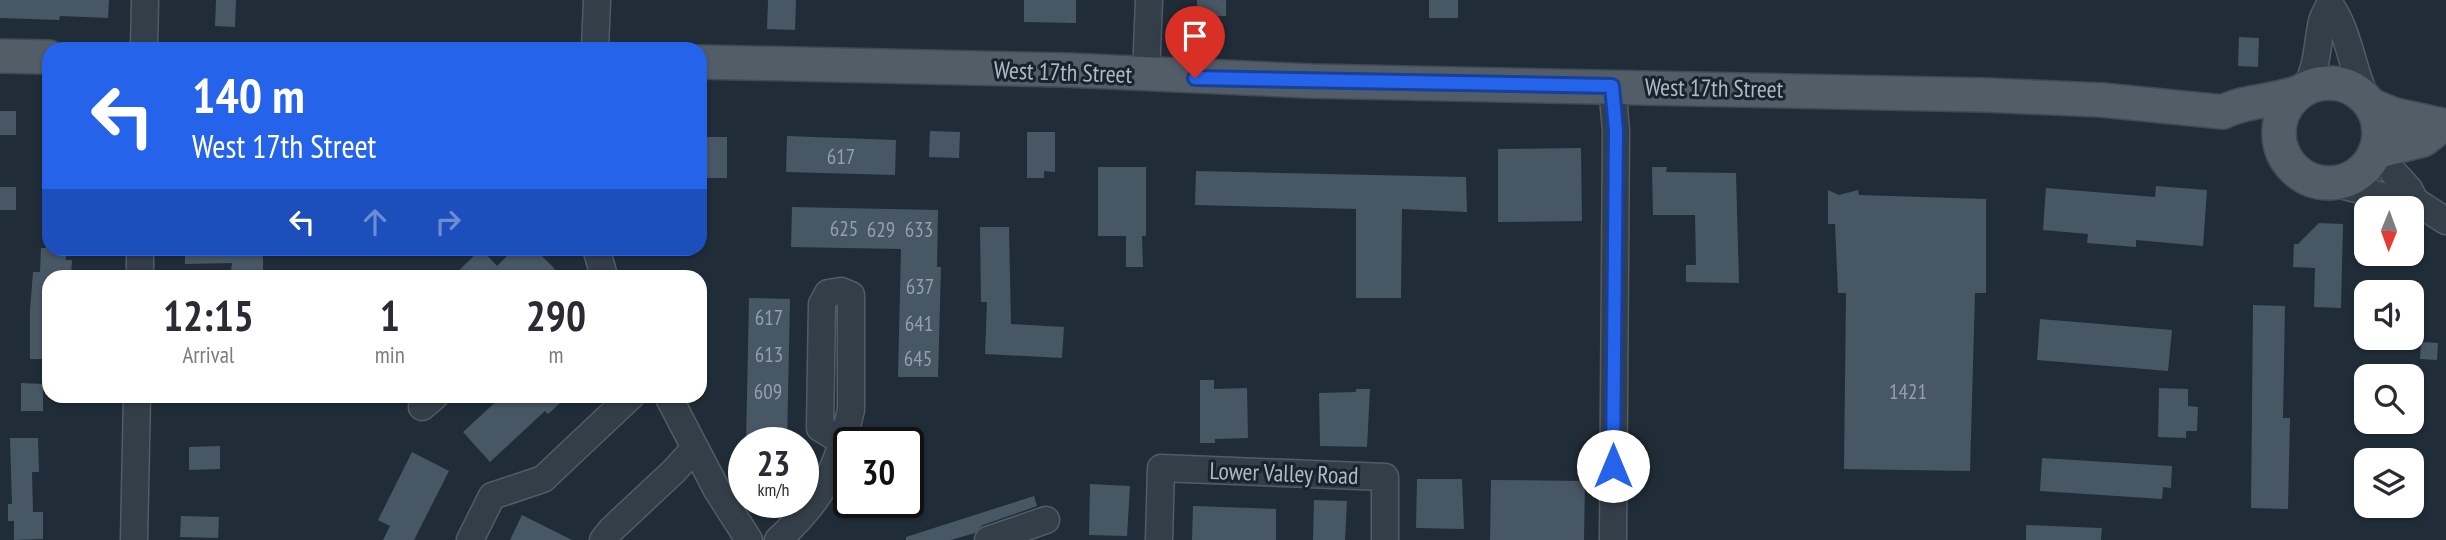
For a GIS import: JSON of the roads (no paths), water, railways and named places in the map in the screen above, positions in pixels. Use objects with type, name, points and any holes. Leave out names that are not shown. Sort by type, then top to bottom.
[{"type":"main road","points":[[0,56],[42,57]]},
{"type":"main road","name":"West 17th Street","points":[[707,62],[1066,70],[1287,81],[1612,86],[2059,98],[2223,112],[2236,106],[2271,100],[2302,90]]},
{"type":"main road","points":[[2369,102],[2379,128],[2375,152],[2358,173],[2333,183],[2311,180],[2289,164],[2278,140],[2280,118],[2284,108],[2302,90],[2321,83],[2338,83],[2353,88],[2369,102],[2392,114],[2444,126]]},
{"type":"main road","name":"West 17th Street","points":[[2223,112],[2232,119],[2262,132],[2281,150]]},
{"type":"main road","points":[[2375,152],[2423,140],[2444,126]]},
{"type":"street","points":[[144,42],[145,0]]},
{"type":"street","points":[[595,42],[597,0]]},
{"type":"street","points":[[1146,75],[1149,0]]},
{"type":"street","points":[[2302,90],[2316,63],[2323,18],[2330,3]]},
{"type":"street","points":[[2330,3],[2338,19],[2356,76],[2369,102]]},
{"type":"street","points":[[1612,86],[1616,130],[1613,540]]},
{"type":"street","points":[[2375,152],[2409,189],[2412,196]]},
{"type":"street","points":[[2333,183],[2383,196]]},
{"type":"street","points":[[2424,207],[2446,221]]},
{"type":"street","points":[[841,291],[851,295],[851,410],[842,441],[820,428],[822,304],[828,293],[841,291]]},
{"type":"street","points":[[134,540],[137,403]]},
{"type":"street","points":[[470,540],[492,496],[543,479],[624,403]]},
{"type":"street","points":[[672,403],[717,491],[749,540]]},
{"type":"street","points":[[603,540],[695,448]]},
{"type":"street","name":"Lower Valley Road","points":[[1159,540],[1161,468],[1385,477],[1385,540]]},
{"type":"street","points":[[778,540],[816,501],[833,471]]},
{"type":"street","points":[[988,540],[1046,520]]}]
